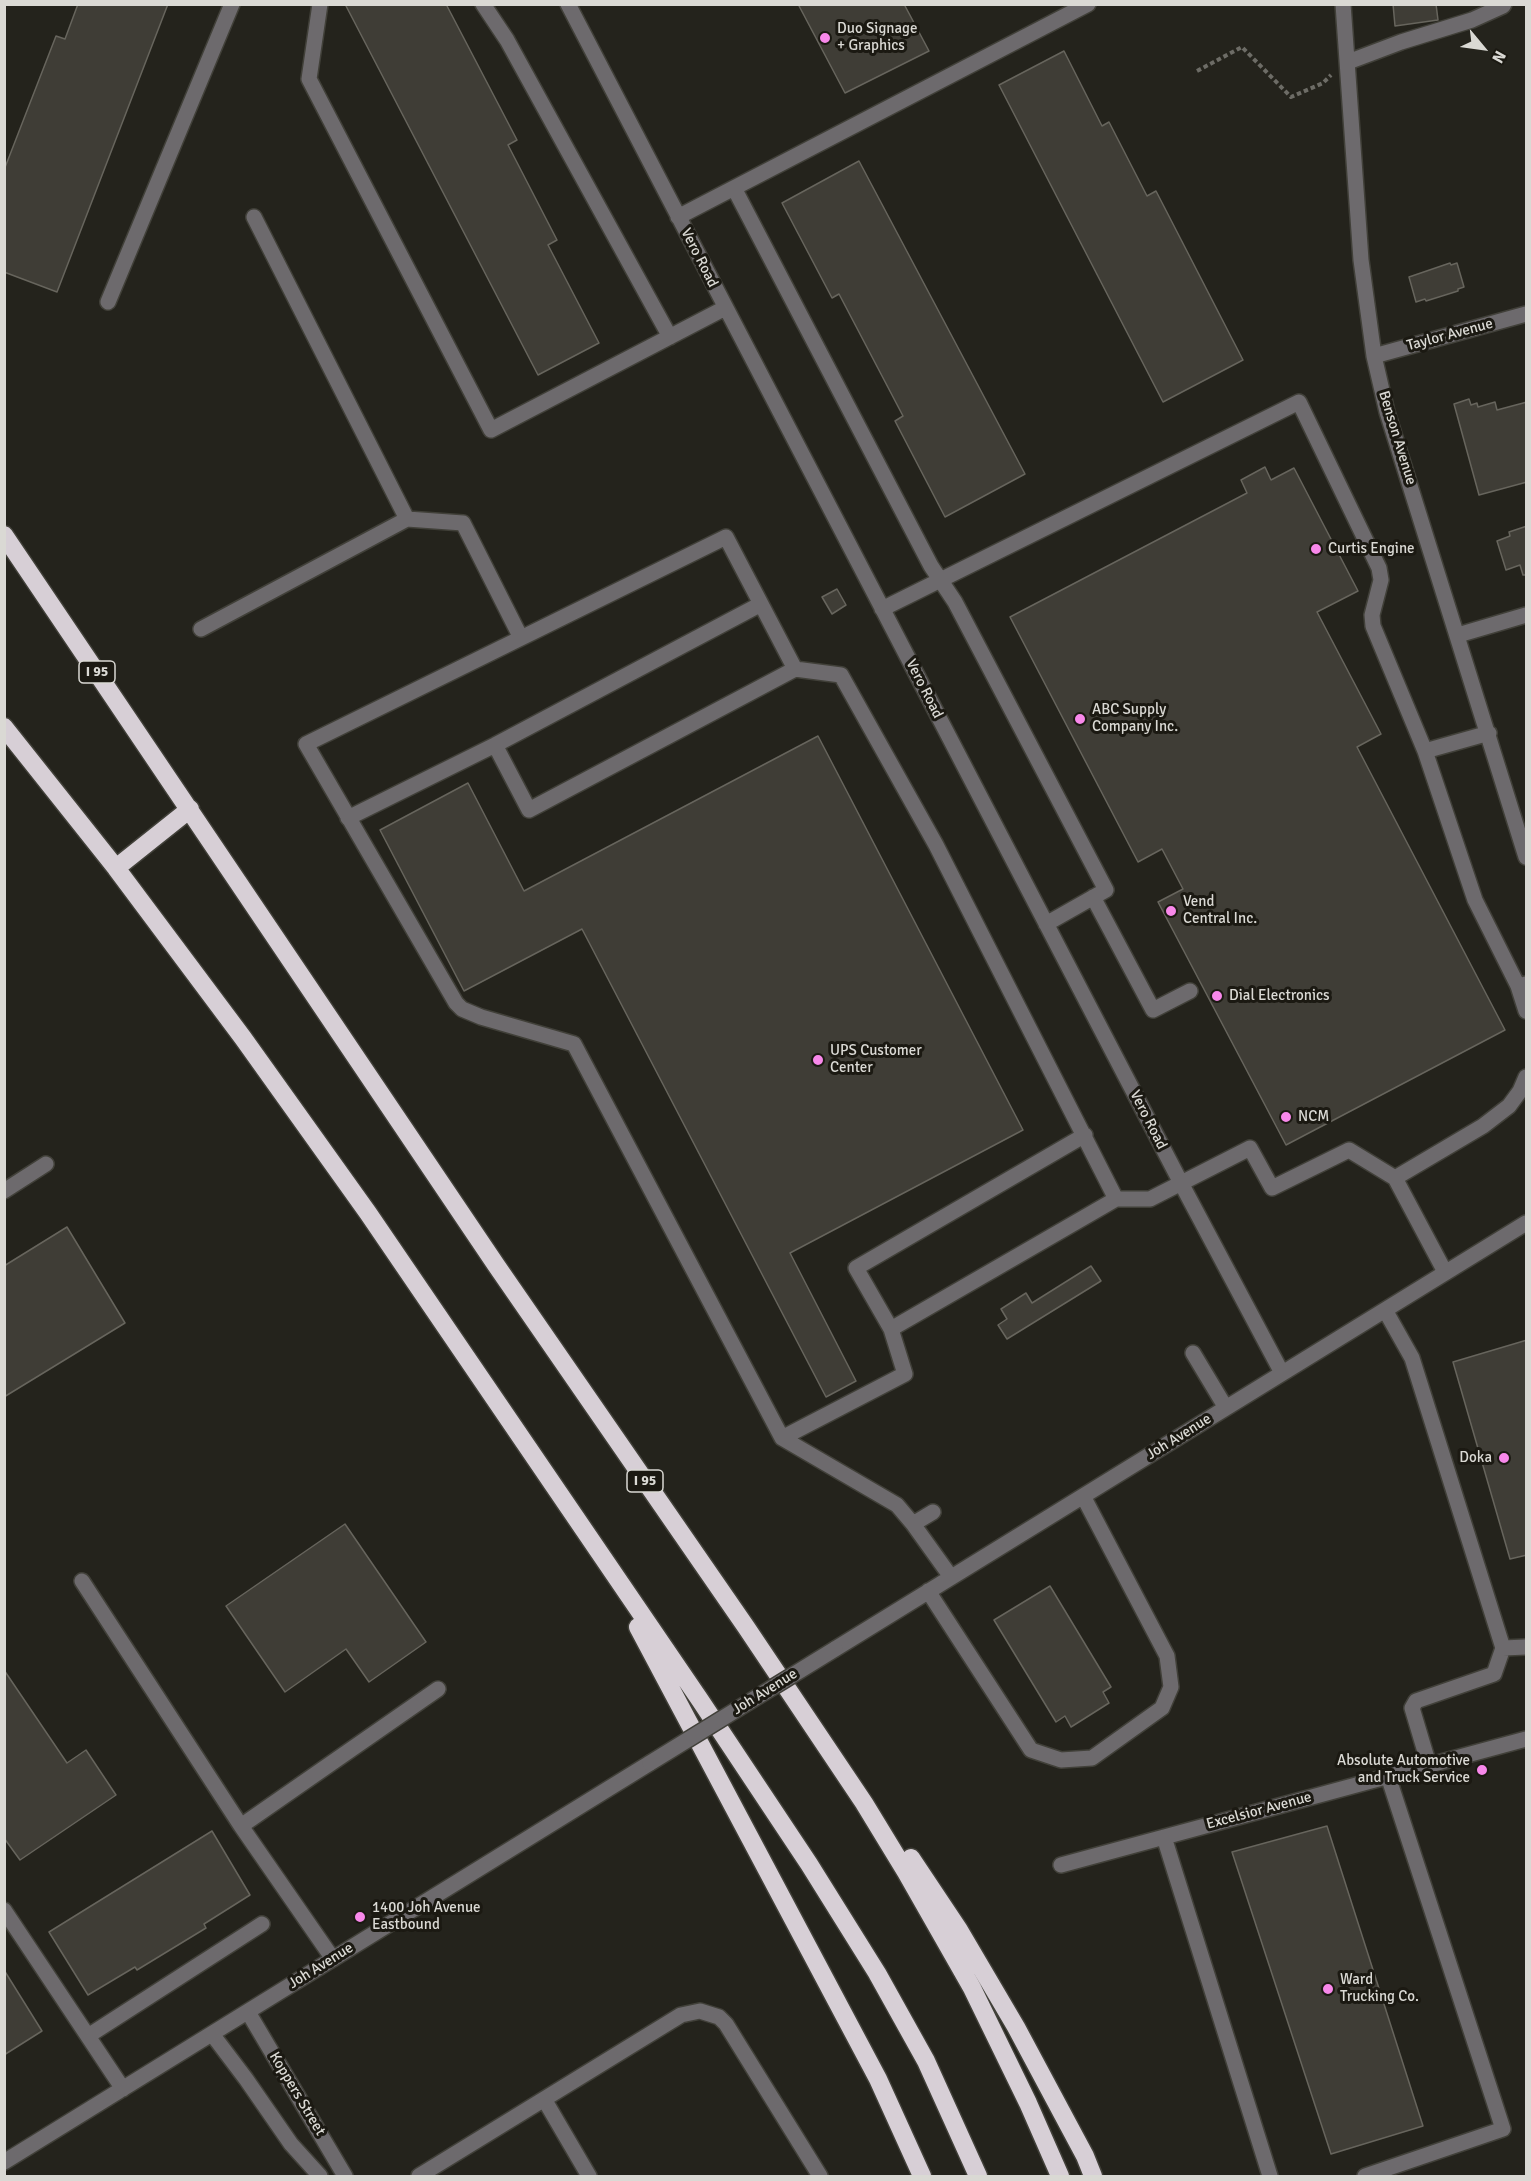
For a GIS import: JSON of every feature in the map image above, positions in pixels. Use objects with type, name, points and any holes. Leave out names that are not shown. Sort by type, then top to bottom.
[{"type":"highway","name":"I 95","points":[[4,535],[496,1265],[746,1627],[864,1803],[945,1939],[1000,2044],[1060,2176]]},
{"type":"highway","points":[[4,727],[116,868],[243,1038],[368,1213],[700,1700],[844,1919],[926,2061],[978,2176]]},
{"type":"highway","points":[[116,868],[190,809]]},
{"type":"highway","points":[[591,1541],[840,2006],[878,2079],[922,2176]]},
{"type":"highway","points":[[746,1627],[878,1807],[958,1930],[1046,2082],[1093,2176]]},
{"type":"street","points":[[108,302],[232,4]]},
{"type":"street","points":[[320,4],[309,79],[490,430],[725,308]]},
{"type":"street","points":[[483,4],[507,40],[670,337]]},
{"type":"street","name":"Vero Road","points":[[568,4],[1181,1184],[1282,1373]]},
{"type":"street","points":[[678,217],[1088,4]]},
{"type":"street","name":"Benson Avenue","points":[[1343,4],[1361,260],[1374,356],[1387,412],[1527,857]]},
{"type":"street","points":[[1348,62],[1401,42],[1472,20],[1504,4]]},
{"type":"street","points":[[734,188],[931,566],[955,602],[1106,890],[1046,924]]},
{"type":"street","points":[[254,217],[407,519]]},
{"type":"street","name":"Taylor Avenue","points":[[1374,356],[1527,314]]},
{"type":"street","points":[[882,609],[1299,402],[1379,568],[1381,580],[1372,615],[1373,626],[1425,751],[1475,900],[1522,985],[1527,1011]]},
{"type":"street","points":[[201,629],[407,519],[463,523],[520,636]]},
{"type":"street","points":[[795,669],[726,537],[520,636],[306,744],[456,1003],[462,1009],[481,1017],[573,1044],[782,1438],[897,1505],[951,1577]]},
{"type":"street","points":[[348,818],[495,745],[761,603]]},
{"type":"street","points":[[1458,635],[1527,615]]},
{"type":"street","points":[[495,745],[529,810],[795,669],[841,675],[936,845],[1116,1199]]},
{"type":"street","points":[[1425,751],[1489,733]]},
{"type":"street","points":[[1093,897],[1153,1010],[1190,992]]},
{"type":"street","points":[[1395,1178],[1484,1126],[1509,1106],[1527,1077]]},
{"type":"street","points":[[782,1438],[905,1374],[891,1329],[856,1268],[1085,1135]]},
{"type":"street","points":[[891,1329],[1116,1199],[1150,1199],[1250,1148],[1272,1188],[1349,1150],[1395,1178],[1445,1272]]},
{"type":"street","points":[[4,1191],[46,1164]]},
{"type":"street","name":"Joh Avenue","points":[[4,2162],[1527,1223]]},
{"type":"street","points":[[1385,1310],[1412,1358],[1503,1648],[1494,1674],[1416,1701],[1412,1708],[1428,1765]]},
{"type":"street","points":[[1193,1353],[1226,1408]]},
{"type":"street","points":[[928,1591],[1030,1750],[1061,1760],[1092,1758],[1162,1708],[1170,1687],[1167,1656],[1083,1496]]},
{"type":"street","points":[[913,1524],[933,1512]]},
{"type":"street","points":[[82,1581],[241,1826],[333,1959]]},
{"type":"street","points":[[1503,1648],[1527,1647]]},
{"type":"street","points":[[241,1826],[438,1689]]},
{"type":"street","name":"Excelsior Avenue","points":[[1061,1865],[1527,1738]]},
{"type":"street","points":[[1365,2176],[1503,2129],[1388,1776]]},
{"type":"street","points":[[1164,1837],[1270,2176]]},
{"type":"street","points":[[4,1910],[123,2089]]},
{"type":"street","points":[[88,2036],[262,1924]]},
{"type":"street","points":[[418,2176],[681,2014],[700,2011],[719,2017],[726,2024],[820,2176]]},
{"type":"street","name":"Koppers Street","points":[[248,2012],[345,2176]]},
{"type":"street","name":"Koppers Street","points":[[212,2034],[291,2144],[320,2176]]},
{"type":"street","points":[[544,2099],[589,2176]]},
{"type":"path","points":[[1197,71],[1242,47],[1291,97],[1323,83]]},
{"type":"building","points":[[78,4],[168,4],[57,292],[4,272],[4,170],[56,36],[65,39]]},
{"type":"building","points":[[345,4],[446,4],[517,140],[508,145],[557,240],[548,245],[599,343],[538,375]]},
{"type":"building","points":[[798,4],[904,4],[929,51],[845,93]]},
{"type":"building","points":[[1393,4],[1436,4],[1438,20],[1395,26]]},
{"type":"building","points":[[1064,51],[1102,126],[1109,122],[1147,196],[1156,191],[1243,360],[1163,402],[999,85]]},
{"type":"building","points":[[859,161],[1025,474],[945,517],[895,421],[903,416],[839,294],[832,298],[782,203]]},
{"type":"building","points":[[1450,263],[1451,265],[1457,263],[1464,287],[1426,301],[1425,299],[1416,302],[1409,277]]},
{"type":"building","points":[[1469,399],[1471,405],[1477,403],[1478,407],[1495,402],[1497,410],[1527,402],[1527,482],[1479,495],[1454,404]]},
{"type":"building","points":[[1265,467],[1271,480],[1294,468],[1358,591],[1317,612],[1381,734],[1357,747],[1505,1030],[1286,1145],[1158,902],[1183,889],[1162,849],[1138,862],[1010,617],[1247,493],[1241,480]]},
{"type":"building","points":[[1527,526],[1527,575],[1523,575],[1520,565],[1506,570],[1497,541],[1510,536],[1509,532]]},
{"type":"building","points":[[837,589],[846,605],[832,614],[822,597]]},
{"type":"building","name":"UPS Customer Center","points":[[818,736],[1023,1130],[790,1253],[856,1381],[826,1397],[582,929],[464,991],[380,830],[468,783],[524,891]]},
{"type":"building","points":[[67,1227],[125,1323],[4,1397],[4,1266]]},
{"type":"building","points":[[1091,1266],[1101,1281],[1007,1339],[998,1325],[1007,1319],[1001,1309],[1026,1293],[1032,1303]]},
{"type":"building","name":"Doka","points":[[1527,1340],[1527,1555],[1510,1559],[1453,1362]]},
{"type":"building","points":[[345,1524],[426,1642],[369,1682],[346,1649],[285,1692],[226,1606]]},
{"type":"building","points":[[1050,1586],[1111,1687],[1103,1692],[1109,1703],[1071,1727],[1065,1716],[1056,1722],[994,1620]]},
{"type":"building","points":[[4,1670],[67,1763],[86,1750],[116,1795],[20,1860],[4,1838]]},
{"type":"building","name":"Ward Trucking Co.","points":[[1327,1826],[1423,2126],[1331,2154],[1232,1852]]},
{"type":"building","points":[[212,1831],[250,1895],[204,1924],[206,1928],[137,1970],[135,1967],[88,1995],[49,1932]]},
{"type":"building","points":[[4,1970],[42,2031],[4,2055]]},
{"type":"place","name":"Duo Signage + Graphics","points":[[825,38]]},
{"type":"place","name":"Curtis Engine","points":[[1316,549]]},
{"type":"place","name":"ABC Supply Company Inc.","points":[[1080,719]]},
{"type":"place","name":"Vend Central Inc.","points":[[1171,911]]},
{"type":"place","name":"Dial Electronics","points":[[1217,996]]},
{"type":"place","name":"UPS Customer Center","points":[[818,1060]]},
{"type":"place","name":"NCM","points":[[1286,1117]]},
{"type":"place","name":"Doka","points":[[1504,1458]]},
{"type":"place","name":"Absolute Automotive and Truck Service","points":[[1482,1770]]},
{"type":"place","name":"1400 Joh Avenue Eastbound","points":[[360,1917]]},
{"type":"place","name":"Ward Trucking Co.","points":[[1328,1989]]}]
